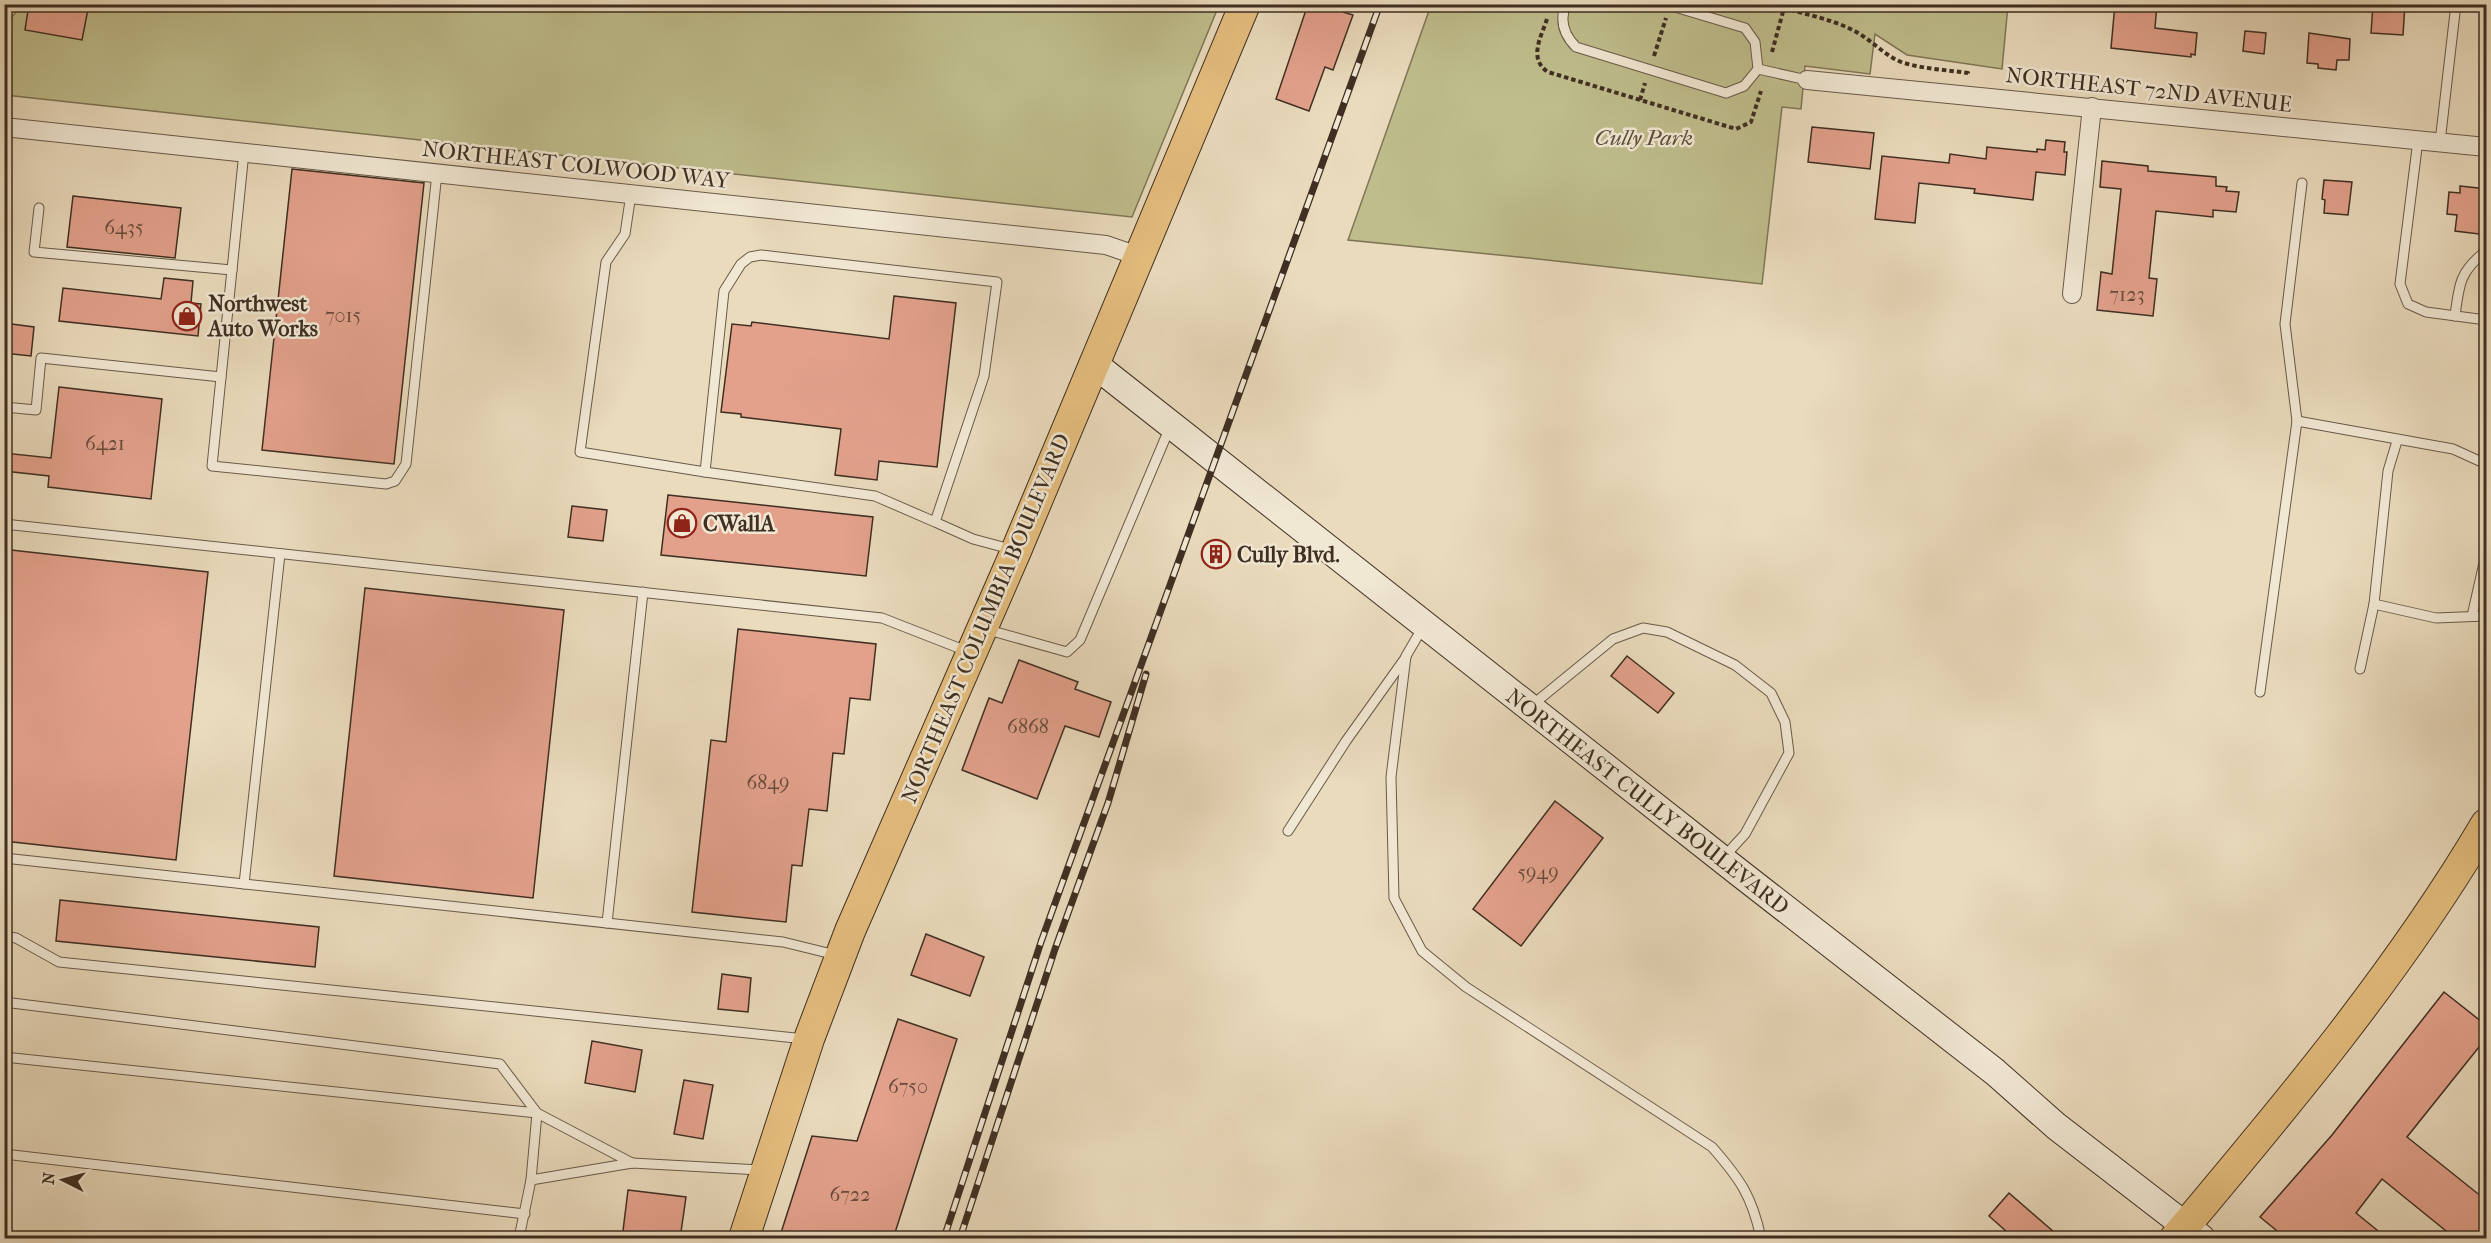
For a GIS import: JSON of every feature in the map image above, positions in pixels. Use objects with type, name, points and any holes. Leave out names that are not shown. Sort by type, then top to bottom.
[{"type":"main road","name":"NORTHEAST COLUMBIA BOULEVARD","points":[[744,1239],[809,1039],[840,956],[1141,257],[1245,4]]},
{"type":"main road","points":[[2187,1234],[2343,1033],[2427,917],[2487,824]]},
{"type":"street","name":"NORTHEAST 72ND AVENUE","points":[[1808,80],[2487,147]]},
{"type":"street","points":[[2073,294],[2092,107]]},
{"type":"street","name":"NORTHEAST COLWOOD WAY","points":[[4,128],[1106,244],[1141,257]]},
{"type":"street","name":"NORTHEAST CULLY BOULEVARD","points":[[1094,364],[1722,860],[1995,1072],[2056,1126],[2187,1234]]},
{"type":"lane","points":[[4,19],[16,4]]},
{"type":"lane","points":[[1566,4],[1562,20],[1564,30],[1576,47],[1726,93],[1744,86],[1758,69],[1755,42],[1745,28],[1667,5]]},
{"type":"lane","points":[[2440,142],[2456,4]]},
{"type":"lane","points":[[1758,69],[1808,80]]},
{"type":"lane","points":[[2418,140],[2400,284],[2408,304],[2426,312],[2487,320]]},
{"type":"lane","points":[[244,152],[212,466],[386,484],[395,481],[405,464],[437,173]]},
{"type":"lane","points":[[2260,692],[2297,421],[2285,324],[2302,183]]},
{"type":"lane","points":[[631,194],[626,234],[606,262],[580,452],[874,496],[974,539],[1016,550]]},
{"type":"lane","points":[[39,208],[34,252],[232,270]]},
{"type":"lane","points":[[2454,316],[2458,288],[2468,267],[2487,251]]},
{"type":"lane","points":[[705,472],[724,291],[741,264],[750,257],[761,255],[997,282],[984,376],[935,522]]},
{"type":"lane","points":[[4,407],[36,410],[41,358],[221,376]]},
{"type":"lane","points":[[2297,421],[2397,441],[2453,449],[2487,464]]},
{"type":"lane","points":[[4,524],[882,618],[977,640],[1067,652],[1080,640],[1171,425]]},
{"type":"lane","points":[[2360,669],[2374,604],[2388,471],[2397,441]]},
{"type":"lane","points":[[244,884],[280,554]]},
{"type":"lane","points":[[2472,616],[2487,554]]},
{"type":"lane","points":[[607,923],[643,592]]},
{"type":"lane","points":[[2374,604],[2436,618],[2487,616]]},
{"type":"lane","points":[[1288,831],[1346,741],[1406,656],[1424,625]]},
{"type":"lane","points":[[1529,707],[1613,639],[1643,628],[1667,632],[1735,665],[1771,693],[1785,722],[1789,753],[1745,834],[1722,860]]},
{"type":"lane","points":[[1406,656],[1391,777],[1394,898],[1422,951],[1466,987],[1712,1147],[1737,1176],[1755,1212],[1761,1239]]},
{"type":"lane","points":[[4,858],[783,942],[840,956]]},
{"type":"lane","points":[[4,936],[16,938],[59,962],[809,1039]]},
{"type":"lane","points":[[4,1002],[500,1064],[537,1113],[531,1180],[519,1239]]},
{"type":"lane","points":[[4,1057],[537,1113],[632,1163]]},
{"type":"lane","points":[[4,1154],[525,1214]]},
{"type":"lane","points":[[531,1180],[632,1163],[766,1171]]},
{"type":"path","points":[[1640,100],[1667,5]]},
{"type":"green space","points":[[5,5],[1219,5],[1132,217],[5,95]]},
{"type":"green space","name":"Cully Park","points":[[1431,5],[2008,5],[2002,69],[1907,55],[1875,34],[1870,74],[1805,66],[1801,109],[1782,107],[1762,284],[1348,240]]},
{"type":"building","points":[[29,4],[65,4],[88,9],[82,40],[25,30]]},
{"type":"building","points":[[1308,4],[1346,4],[1343,12],[1353,15],[1333,70],[1325,67],[1309,111],[1276,99]]},
{"type":"building","points":[[2115,4],[2157,4],[2155,28],[2197,33],[2195,55],[2191,54],[2191,57],[2111,48]]},
{"type":"building","points":[[2373,4],[2405,4],[2403,35],[2371,33]]},
{"type":"building","points":[[2245,31],[2266,33],[2264,54],[2243,51]]},
{"type":"building","points":[[2309,33],[2350,39],[2349,60],[2337,60],[2336,70],[2318,68],[2318,64],[2307,63]]},
{"type":"building","points":[[1812,127],[1874,133],[1870,169],[1808,162]]},
{"type":"building","points":[[2046,140],[2065,142],[2064,152],[2067,152],[2065,175],[2036,172],[2033,200],[1974,193],[1975,189],[1919,183],[1915,223],[1875,219],[1882,156],[1949,163],[1950,154],[1986,159],[1987,147],[2037,152],[2037,149],[2045,150]]},
{"type":"building","points":[[2102,161],[2148,166],[2148,171],[2216,177],[2216,186],[2227,187],[2226,191],[2239,192],[2236,212],[2213,210],[2213,217],[2156,211],[2149,278],[2157,279],[2153,316],[2097,310],[2101,272],[2112,274],[2121,189],[2100,187]]},
{"type":"building","points":[[292,169],[424,183],[394,464],[262,450]]},
{"type":"building","points":[[2324,180],[2352,182],[2348,215],[2324,213],[2325,200],[2322,199]]},
{"type":"building","points":[[2460,186],[2487,189],[2487,235],[2455,231],[2457,215],[2447,214],[2449,192],[2460,193]]},
{"type":"building","points":[[73,196],[181,208],[175,258],[67,247]]},
{"type":"building","points":[[164,278],[193,281],[191,303],[201,304],[198,336],[59,321],[63,288],[161,299]]},
{"type":"building","points":[[894,296],[956,303],[937,467],[879,461],[877,480],[835,475],[841,429],[741,417],[741,414],[721,412],[732,324],[751,326],[752,322],[889,339]]},
{"type":"building","points":[[4,323],[34,327],[31,356],[4,353]]},
{"type":"building","points":[[59,387],[162,399],[151,499],[48,487],[49,476],[4,471],[4,453],[51,458]]},
{"type":"building","points":[[668,495],[873,517],[866,576],[661,555]]},
{"type":"building","points":[[572,506],[607,510],[603,541],[568,537]]},
{"type":"building","points":[[11,550],[208,572],[176,860],[4,841],[4,606]]},
{"type":"building","points":[[365,588],[564,610],[533,898],[334,876]]},
{"type":"building","points":[[738,629],[876,644],[870,700],[850,698],[844,754],[833,753],[827,811],[809,809],[802,866],[792,865],[786,922],[692,912],[711,740],[726,742]]},
{"type":"building","points":[[1627,656],[1674,693],[1658,713],[1611,676]]},
{"type":"building","points":[[1019,660],[1078,682],[1075,689],[1111,702],[1099,737],[1065,726],[1037,799],[962,770],[989,698],[1002,703]]},
{"type":"building","points":[[1555,801],[1603,838],[1521,946],[1473,909]]},
{"type":"building","points":[[60,900],[319,927],[315,967],[56,941]]},
{"type":"building","points":[[926,934],[984,957],[970,996],[911,975]]},
{"type":"building","points":[[722,974],[751,978],[748,1012],[718,1009]]},
{"type":"building","points":[[2444,992],[2487,1026],[2487,1037],[2407,1137],[2487,1201],[2487,1239],[2456,1239],[2382,1179],[2356,1213],[2388,1239],[2287,1239],[2260,1217],[2332,1135]]},
{"type":"building","points":[[898,1019],[957,1039],[893,1239],[779,1239],[812,1136],[857,1141]]},
{"type":"building","points":[[592,1041],[642,1050],[635,1092],[585,1083]]},
{"type":"building","points":[[684,1080],[713,1085],[703,1139],[674,1134]]},
{"type":"building","points":[[628,1190],[686,1197],[680,1239],[622,1239]]},
{"type":"building","points":[[2009,1193],[2062,1239],[2015,1239],[1989,1216]]},
{"type":"railway","points":[[944,1238],[1041,942],[1380,4]]},
{"type":"railway","points":[[960,1238],[1055,949],[1108,803],[1146,674]]},
{"type":"place","name":"Northwest Auto Works","points":[[187,316]]},
{"type":"place","name":"CWallA","points":[[682,523]]},
{"type":"place","name":"Cully Blvd.","points":[[1216,554]]}]
